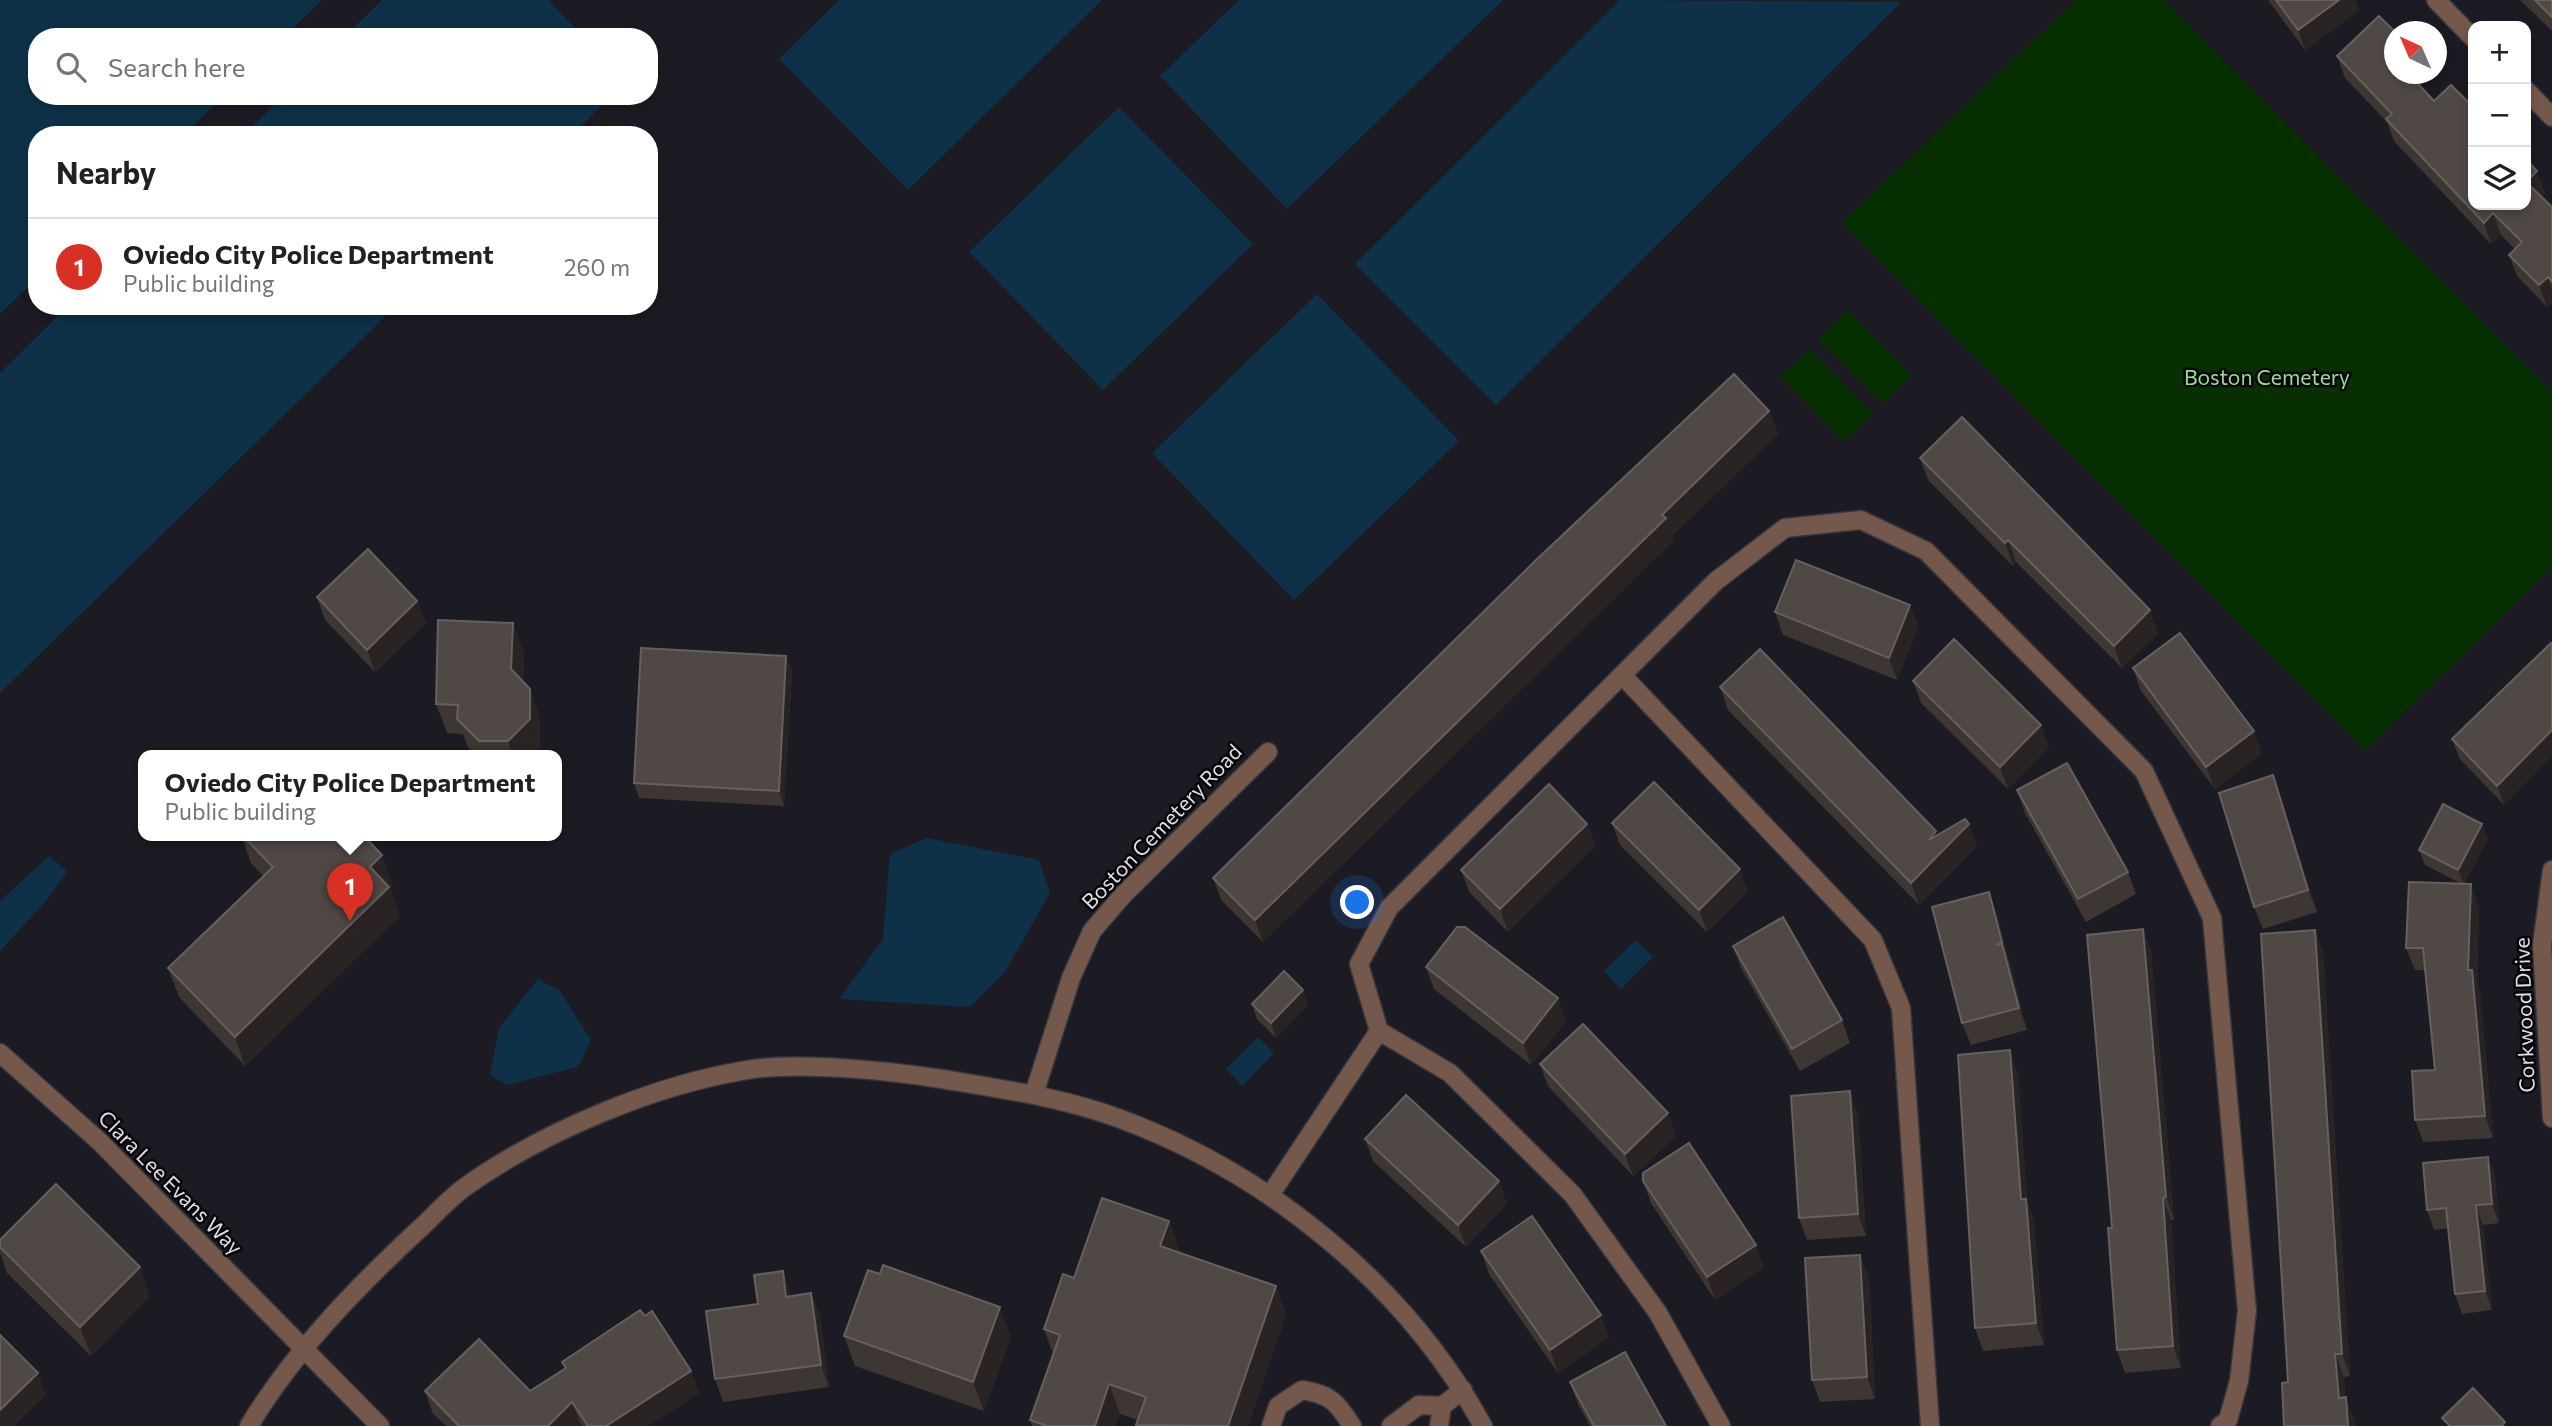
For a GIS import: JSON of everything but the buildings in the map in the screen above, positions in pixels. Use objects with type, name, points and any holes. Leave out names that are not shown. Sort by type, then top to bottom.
[{"type":"street","points":[[2436,0],[2468,32]]},
{"type":"street","points":[[2531,95],[2552,117]]},
{"type":"street","points":[[1721,1426],[1658,1313],[1573,1195],[1450,1073],[1379,1031],[1359,964],[1389,908],[1716,581],[1785,528],[1861,520],[1926,551],[2144,771],[2212,918],[2247,1311],[2239,1381],[2228,1420],[2220,1426]]},
{"type":"street","points":[[1622,675],[1873,940],[1900,1008],[1930,1426]]},
{"type":"street","name":"Boston Cemetery Road","points":[[1034,1094],[1071,978],[1092,931],[1124,894],[1268,752]]},
{"type":"street","name":"Corkwood Drive","points":[[2552,870],[2547,945],[2552,1118]]},
{"type":"street","points":[[1270,1195],[1379,1031]]},
{"type":"street","name":"Clara Lee Evans Way","points":[[0,1053],[100,1142],[380,1426]]},
{"type":"street","points":[[249,1426],[304,1350],[378,1267],[464,1188],[533,1145],[629,1103],[750,1069],[903,1073],[1034,1094],[1115,1117],[1195,1152],[1270,1195],[1374,1282],[1430,1344],[1463,1390],[1483,1426]]},
{"type":"street","points":[[1270,1426],[1278,1406],[1302,1390],[1324,1393],[1341,1409],[1352,1426]]},
{"type":"street","points":[[1391,1426],[1419,1405],[1442,1406],[1463,1390]]},
{"type":"street","points":[[1439,1426],[1442,1406]]},
{"type":"green space","name":"Boston Cemetery","points":[[2076,0],[2164,0],[2552,392],[2552,568],[2365,751],[1842,223]]},
{"type":"green space","points":[[1847,310],[1912,375],[1883,404],[1818,339]]},
{"type":"green space","points":[[1810,349],[1873,414],[1844,442],[1780,377]]},
{"type":"water","points":[[0,0],[322,0],[293,28],[28,28],[28,105],[214,105],[193,126],[28,126],[28,287],[0,314]]},
{"type":"water","points":[[382,0],[548,0],[575,28],[353,28]]},
{"type":"water","points":[[839,0],[1102,0],[908,190],[779,59]]},
{"type":"water","points":[[1239,0],[1503,0],[1287,209],[1160,76]]},
{"type":"water","points":[[1620,0],[1901,2],[1496,405],[1355,264]]},
{"type":"water","points":[[274,105],[603,105],[581,126],[253,126]]},
{"type":"water","points":[[1119,107],[1253,244],[1103,390],[969,252]]},
{"type":"water","points":[[1317,294],[1459,441],[1294,600],[1152,453]]},
{"type":"water","points":[[59,315],[387,315],[0,693],[0,373]]},
{"type":"water","points":[[927,838],[1039,860],[1050,893],[1005,972],[970,1007],[839,999],[883,939],[890,854]]},
{"type":"water","points":[[49,856],[67,871],[47,900],[0,951],[0,901]]},
{"type":"water","points":[[1636,940],[1653,957],[1621,989],[1604,971]]},
{"type":"water","points":[[538,979],[560,991],[591,1040],[578,1067],[507,1085],[490,1075],[499,1028]]},
{"type":"water","points":[[1258,1037],[1274,1053],[1242,1086],[1226,1069]]},
{"type":"place","name":"Oviedo City Police Department","points":[[350,921]]}]
